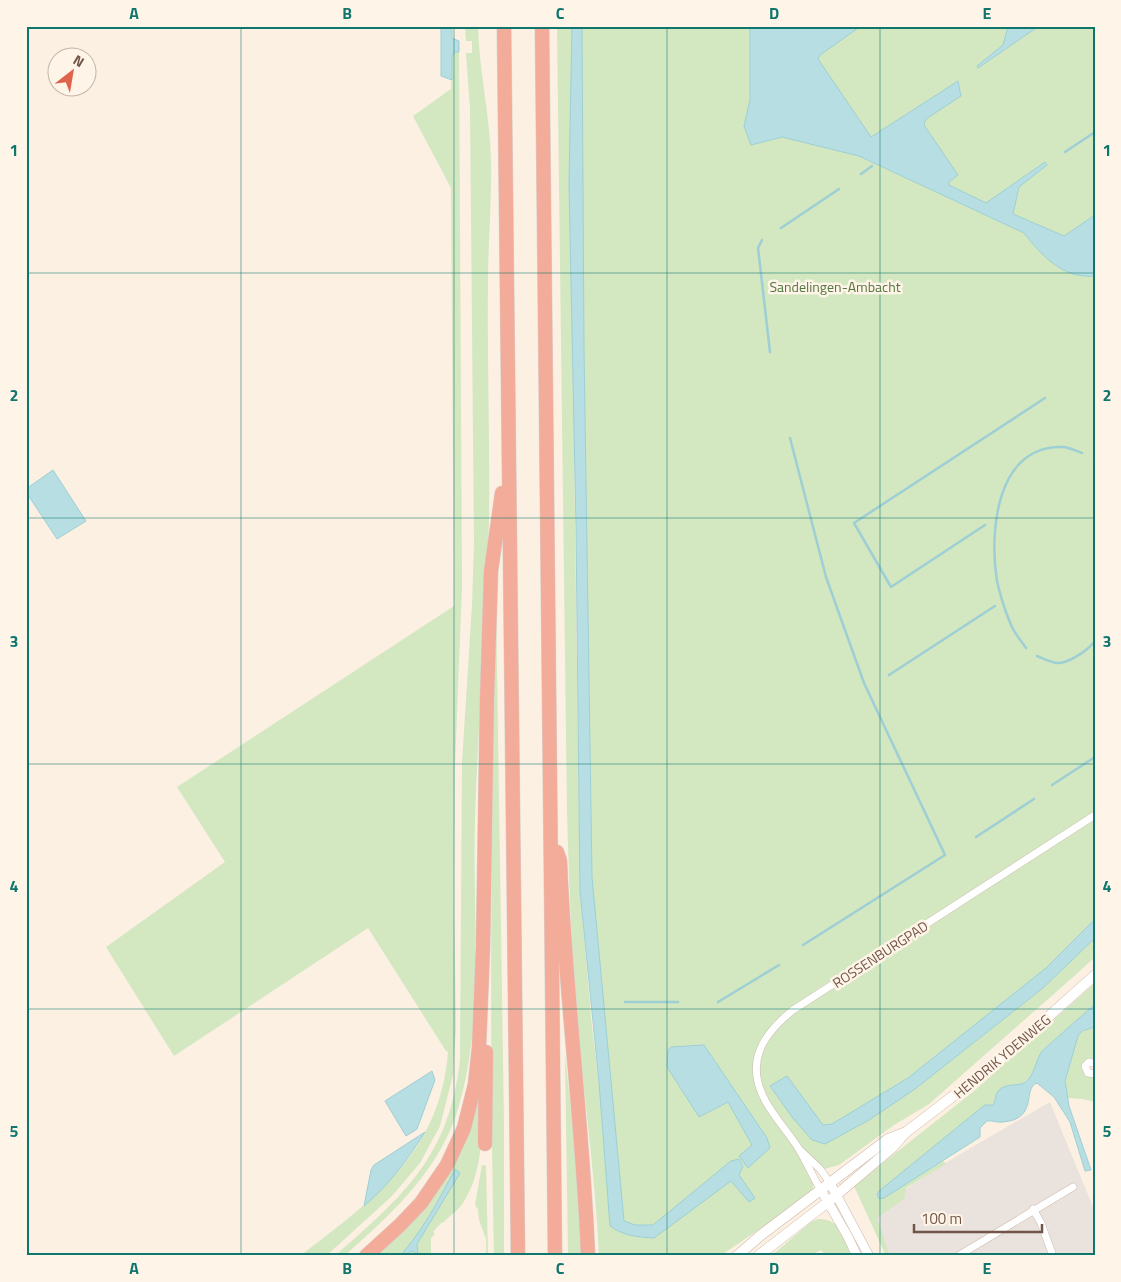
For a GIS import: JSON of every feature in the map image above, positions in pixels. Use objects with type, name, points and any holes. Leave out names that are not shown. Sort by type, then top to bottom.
[{"type":"highway","points":[[504,26],[518,1256]]},
{"type":"highway","points":[[542,26],[555,1256]]},
{"type":"highway","points":[[366,1256],[421,1203],[447,1165],[464,1128],[472,1101],[479,1047],[483,948],[491,571],[508,448]]},
{"type":"highway","points":[[550,828],[560,861],[563,938],[588,1256]]},
{"type":"highway","points":[[483,948],[486,1046],[485,1144]]},
{"type":"main road","name":"HENDRIK YDENWEG","points":[[758,1256],[893,1147],[905,1133],[1000,1060],[1095,975]]},
{"type":"main road","name":"HENDRIK YDENWEG","points":[[737,1256],[760,1235],[888,1139],[905,1133]]},
{"type":"street","name":"ROSSENBURGPAD","points":[[821,1190],[792,1139],[766,1102],[761,1090],[758,1077],[758,1053],[764,1039],[776,1023],[793,1010],[1095,816]]},
{"type":"street","points":[[1095,1064],[1088,1062],[1085,1066],[1088,1073],[1095,1074]]},
{"type":"street","points":[[784,1144],[792,1139]]},
{"type":"street","name":"ROSSENBURGPAD","points":[[798,1149],[820,1168],[830,1183]]},
{"type":"street","points":[[830,1183],[832,1198],[857,1256]]},
{"type":"street","points":[[958,1256],[1073,1187]]},
{"type":"street","points":[[821,1190],[832,1198],[852,1221],[869,1256]]},
{"type":"street","points":[[1034,1210],[1041,1223],[1053,1256]]},
{"type":"shaded area","points":[[1050,1102],[1095,1212],[1095,1256],[886,1256],[872,1211],[957,1156]]},
{"type":"green space","points":[[465,26],[478,26],[480,60],[489,126],[491,175],[488,267],[489,518],[475,819],[476,970],[471,1047],[465,1083],[455,1118],[446,1139],[423,1177],[377,1226],[344,1256],[335,1256],[402,1193],[434,1149],[446,1123],[454,1094],[460,1060],[462,763],[474,544],[470,108],[466,53],[472,53],[472,41],[466,41]]},
{"type":"green space","name":"Sandelingen-Ambacht","points":[[557,26],[1095,26],[1095,932],[915,1089],[1043,988],[1095,938],[1095,957],[929,1104],[894,1125],[839,1165],[824,1169],[816,1160],[806,1169],[813,1181],[813,1190],[720,1256],[599,1256],[595,1193],[576,1006],[571,933],[567,812]],"holes":[[[574,450],[590,884],[616,1220],[592,1027],[580,891]]]},
{"type":"green space","points":[[455,52],[459,52],[462,586],[455,765],[454,900],[456,1027],[453,1075],[440,1126],[420,1163],[392,1196],[326,1256],[300,1256],[377,1193],[399,1170],[417,1146],[432,1118],[442,1087],[448,1052],[368,928],[174,1056],[106,947],[225,862],[177,787],[454,606],[451,188],[413,116],[451,89],[452,55]]},
{"type":"green space","points":[[496,603],[504,1125],[504,1256],[494,1256],[492,1174],[491,929]]},
{"type":"green space","points":[[1095,983],[1095,1004],[1042,1051],[1028,1080],[1020,1085],[997,1093],[993,1105],[981,1108],[881,1199],[943,1161],[946,1164],[906,1188],[904,1199],[877,1218],[890,1256],[886,1256],[854,1186],[974,1091]]},
{"type":"green space","points":[[1095,1027],[1095,1058],[1086,1061],[1082,1069],[1087,1075],[1095,1078],[1095,1102],[1067,1098],[1066,1075],[1080,1033]]},
{"type":"green space","points":[[565,1055],[578,1177],[584,1256],[568,1256]]},
{"type":"green space","points":[[480,1081],[482,1128],[476,1175],[461,1206],[433,1232],[435,1234],[431,1238],[431,1256],[368,1256],[420,1207]]},
{"type":"green space","points":[[482,1165],[486,1166],[488,1256],[486,1256],[486,1239],[479,1220],[478,1209],[475,1205]]},
{"type":"green space","points":[[818,1219],[832,1222],[837,1226],[855,1256],[826,1256],[821,1250],[809,1256],[771,1256],[811,1222]]},
{"type":"water","points":[[441,26],[452,26],[452,38],[459,41],[459,52],[455,52],[452,55],[452,80],[441,76]]},
{"type":"water","points":[[572,26],[582,26],[584,349],[592,877],[624,1221],[635,1225],[653,1225],[731,1161],[739,1159],[743,1166],[739,1175],[755,1198],[749,1202],[731,1181],[654,1238],[626,1234],[610,1226],[599,1082],[580,891],[576,527],[569,183]]},
{"type":"water","points":[[750,26],[861,26],[820,55],[818,59],[871,137],[958,81],[961,96],[926,119],[924,125],[958,175],[949,182],[949,185],[986,203],[1045,162],[1047,165],[1019,187],[1013,214],[1064,236],[1095,215],[1095,276],[1073,274],[1063,270],[1046,258],[1024,233],[859,156],[782,137],[751,145],[744,126],[750,100]]},
{"type":"water","points":[[1008,26],[1039,26],[978,68],[977,66],[1003,45]]},
{"type":"water","points":[[53,470],[86,521],[57,539],[26,492],[26,489]]},
{"type":"water","points":[[1095,919],[1095,938],[1043,988],[915,1089],[869,1120],[825,1144],[812,1140],[792,1117],[770,1086],[787,1076],[823,1125],[832,1124],[908,1078],[1046,968]]},
{"type":"water","points":[[1095,1004],[1095,1027],[1082,1031],[1078,1036],[1065,1081],[1069,1106],[1091,1170],[1085,1171],[1070,1122],[1054,1097],[1037,1083],[1030,1091],[1026,1110],[1021,1115],[1014,1120],[1003,1122],[987,1121],[980,1128],[980,1137],[884,1198],[879,1199],[877,1194],[879,1191],[981,1108],[985,1105],[993,1105],[999,1090],[1006,1086],[1022,1084],[1028,1080],[1042,1051]]},
{"type":"water","points":[[704,1045],[767,1138],[770,1148],[748,1168],[739,1156],[752,1145],[728,1102],[699,1117],[667,1067],[668,1050],[671,1047]]},
{"type":"water","points":[[432,1071],[435,1080],[417,1129],[406,1136],[385,1101]]},
{"type":"water","points":[[425,1132],[397,1171],[364,1206],[371,1170],[374,1165]]},
{"type":"water","points":[[455,1169],[460,1173],[417,1244],[418,1256],[415,1256],[415,1252],[411,1251],[405,1256],[400,1256],[437,1203]]},
{"type":"waterway","points":[[1065,152],[1095,132]]},
{"type":"waterway","points":[[861,174],[872,166]]},
{"type":"waterway","points":[[781,228],[839,189]]},
{"type":"waterway","points":[[762,240],[758,248],[770,352]]},
{"type":"waterway","points":[[985,525],[891,587],[854,523],[1045,398]]},
{"type":"waterway","points":[[790,438],[826,577],[864,683],[945,855],[803,945]]},
{"type":"waterway","points":[[1026,648],[1011,624],[997,581],[995,539],[997,516],[1002,494],[1011,475],[1024,460],[1041,450],[1064,447],[1082,453]]},
{"type":"waterway","points":[[889,675],[995,606]]},
{"type":"waterway","points":[[1037,656],[1054,663],[1065,662],[1079,655],[1095,641]]},
{"type":"waterway","points":[[1052,785],[1095,757]]},
{"type":"waterway","points":[[976,837],[1034,799]]},
{"type":"waterway","points":[[718,1002],[779,965]]},
{"type":"waterway","points":[[625,1002],[678,1002]]}]
